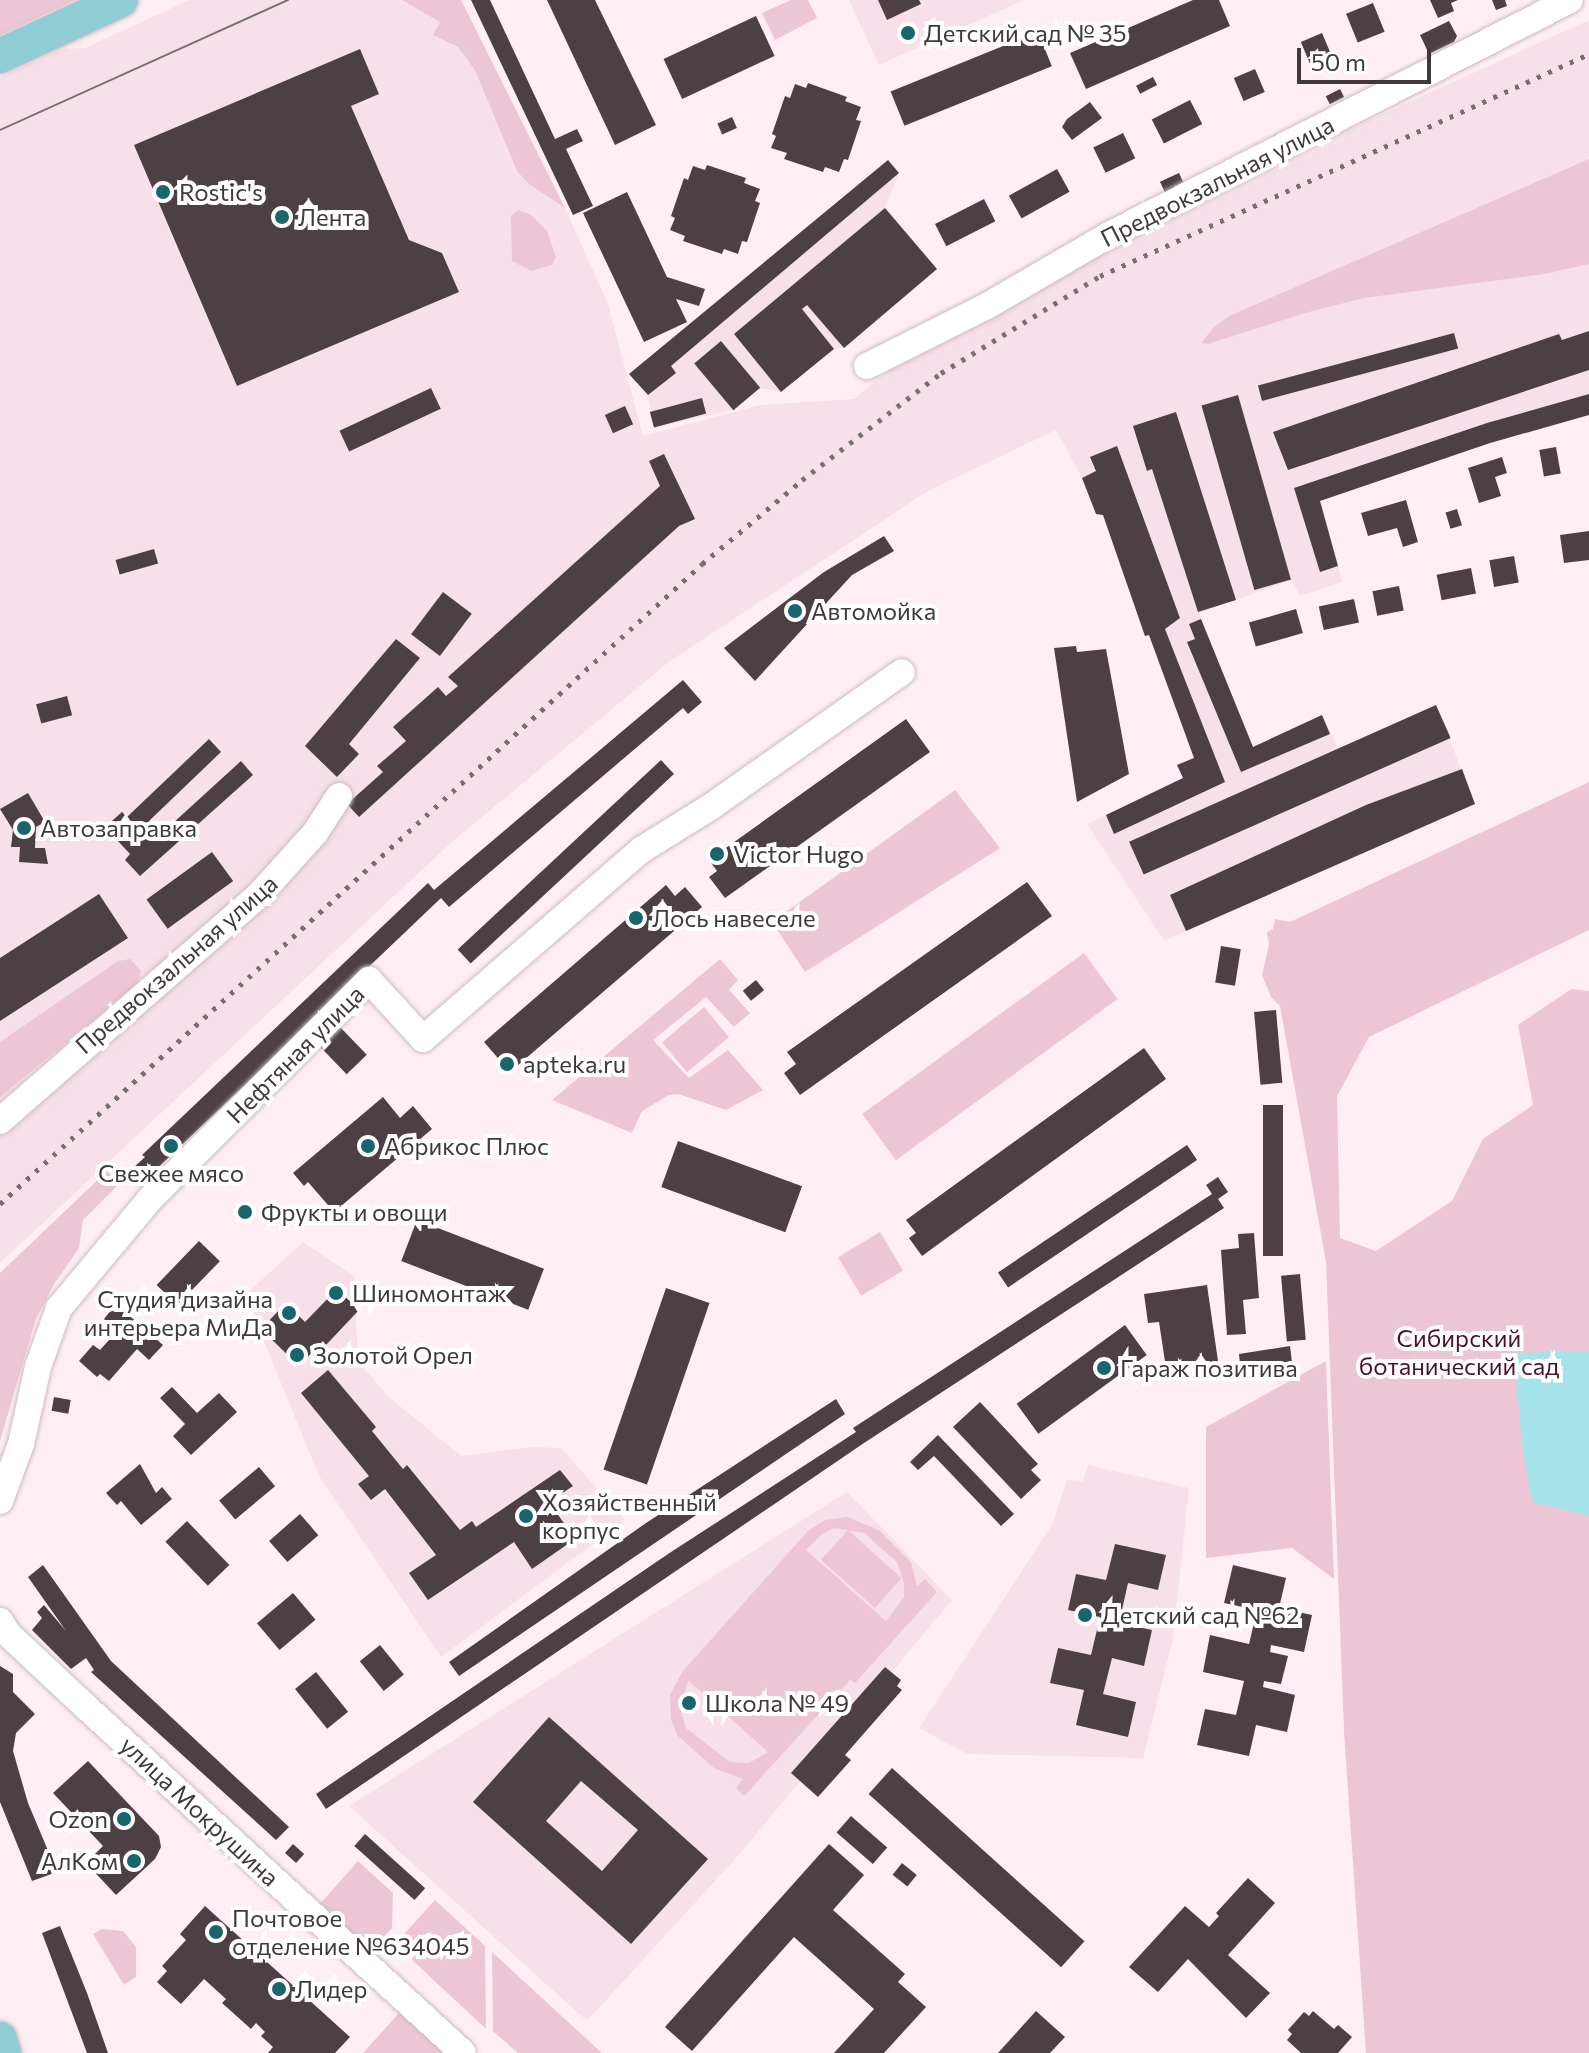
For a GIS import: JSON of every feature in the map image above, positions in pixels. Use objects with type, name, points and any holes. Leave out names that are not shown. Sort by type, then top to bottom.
[{"type":"main road","points":[[0,56],[121,0]]},
{"type":"main road","points":[[0,2039],[4,2053]]},
{"type":"street","name":"Предвокзальная улица","points":[[867,366],[987,306],[1109,235],[1570,0]]},
{"type":"street","name":"Нефтяная улица","points":[[0,1501],[21,1444],[38,1367],[59,1308],[150,1199],[369,980],[423,1039],[641,850],[712,806],[902,672]]},
{"type":"street","name":"Предвокзальная улица","points":[[0,1121],[259,895],[315,833],[339,796]]},
{"type":"street","name":"улица Мокрушина","points":[[3,1628],[463,2053]]},
{"type":"shaded area","points":[[189,0],[461,0],[565,208],[608,304],[643,436],[761,405],[854,399],[907,355],[1264,168],[1589,20],[1589,415],[1490,443],[1321,501],[1342,582],[1300,596],[1292,580],[1199,613],[1253,747],[1322,715],[1339,750],[1436,705],[1475,804],[1164,941],[1087,824],[1183,778],[1177,765],[1194,757],[1149,636],[1145,636],[1103,516],[1096,514],[1082,478],[1056,430],[928,491],[670,661],[453,841],[0,1263],[0,78],[62,49],[85,48]],"holes":[[[360,49],[379,94],[351,106],[409,240],[442,253],[459,292],[237,386],[134,145]]]},
{"type":"shaded area","name":"Детский сад № 35","points":[[849,0],[1024,0],[879,65]]},
{"type":"shaded area","points":[[888,160],[899,173],[885,208],[937,269],[844,348],[834,349],[781,392],[760,388],[732,410],[654,428],[648,395],[629,374]]},
{"type":"shaded area","points":[[303,1242],[354,1276],[358,1362],[390,1398],[461,1456],[531,1447],[561,1448],[625,1520],[441,1657],[319,1476],[245,1295]]},
{"type":"shaded area","name":"Детский сад №62","points":[[1088,1465],[1189,1488],[1173,1639],[1143,1758],[967,1754],[919,1728],[1052,1525],[1067,1480],[1083,1481]]},
{"type":"shaded area","name":"Школа № 49","points":[[847,1492],[952,1600],[736,1858],[587,2021],[349,1806]]},
{"type":"green space","points":[[0,0],[75,0],[0,35]]},
{"type":"green space","points":[[402,0],[461,0],[565,208],[529,184],[517,171],[475,70],[458,47],[433,35],[440,22]]},
{"type":"green space","points":[[791,0],[808,0],[817,18],[775,40],[762,13]]},
{"type":"green space","points":[[1589,159],[1589,264],[1544,274],[1364,298],[1208,344],[1201,343],[1214,327],[1231,315]]},
{"type":"green space","points":[[518,210],[531,215],[547,231],[556,257],[552,265],[531,271],[512,261],[511,216]]},
{"type":"green space","name":"Сибирский ботанический сад","points":[[1589,782],[1589,930],[1369,1037],[1337,1096],[1340,1238],[1376,1251],[1452,1201],[1483,1139],[1533,1105],[1518,1025],[1571,989],[1589,991],[1589,2053],[1366,2053],[1344,1732],[1326,1262],[1280,1006],[1271,997],[1262,975],[1269,945],[1267,932],[1273,929],[1275,919],[1290,922]]},
{"type":"green space","points":[[955,790],[1000,848],[805,972],[772,922]]},
{"type":"green space","points":[[1084,953],[1118,999],[896,1160],[862,1114]]},
{"type":"green space","points":[[130,959],[141,971],[137,984],[0,1097],[0,1042],[118,961]]},
{"type":"green space","points":[[720,959],[738,980],[729,990],[750,1013],[734,1027],[706,997],[653,1040],[689,1078],[728,1050],[763,1090],[726,1110],[678,1094],[669,1095],[642,1111],[632,1133],[552,1100]]},
{"type":"green space","points":[[704,1007],[729,1037],[687,1072],[662,1042]]},
{"type":"green space","points":[[107,1171],[120,1183],[83,1220],[79,1248],[53,1286],[36,1319],[0,1441],[0,1273]]},
{"type":"green space","points":[[880,1232],[903,1271],[861,1296],[838,1257]]},
{"type":"green space","points":[[1326,1361],[1334,1579],[1292,1548],[1206,1558],[1206,1427]]},
{"type":"green space","points":[[847,1517],[879,1530],[911,1562],[917,1586],[925,1579],[937,1592],[855,1683],[850,1680],[744,1796],[736,1788],[743,1779],[714,1768],[677,1735],[671,1719],[670,1695],[682,1672],[808,1531],[825,1520]],"holes":[[[834,1528],[864,1533],[897,1562],[904,1583],[904,1597],[886,1621],[806,1550],[821,1535]],[[689,1681],[768,1752],[749,1763],[730,1762],[686,1728],[680,1708]]]},
{"type":"green space","points":[[848,1530],[902,1578],[875,1608],[821,1560]]},
{"type":"green space","points":[[358,1861],[393,1893],[392,1928],[371,1951],[320,1904]]},
{"type":"green space","points":[[435,1900],[485,1946],[486,2029],[395,1944]]},
{"type":"green space","points":[[102,1929],[123,1931],[136,1947],[136,1977],[124,1985],[93,1934]]},
{"type":"green space","points":[[492,1952],[602,2053],[518,2053],[493,2031]]},
{"type":"green space","points":[[400,2012],[445,2053],[363,2053]]},
{"type":"water","points":[[1589,1351],[1589,1516],[1532,1502],[1522,1444],[1514,1353]]},
{"type":"building","points":[[471,0],[490,0],[555,139],[577,129],[583,141],[566,149],[593,206],[573,215]]},
{"type":"building","points":[[547,0],[595,0],[656,125],[615,145]]},
{"type":"building","points":[[878,0],[919,0],[921,4],[887,20]]},
{"type":"building","points":[[1193,0],[1219,0],[1230,26],[1086,89],[1070,53]]},
{"type":"building","points":[[1430,0],[1458,0],[1451,3],[1454,11],[1438,18]]},
{"type":"building","points":[[1492,0],[1505,0],[1507,6],[1496,10]]},
{"type":"building","points":[[1373,3],[1385,32],[1358,43],[1346,14]]},
{"type":"building","points":[[756,16],[775,56],[682,99],[664,59]]},
{"type":"building","points":[[1449,21],[1457,36],[1454,42],[1429,54],[1420,35]]},
{"type":"building","points":[[1038,32],[1052,66],[904,126],[891,92]]},
{"type":"building","points":[[1322,33],[1332,57],[1311,66],[1301,42]]},
{"type":"building","name":"Лента","points":[[360,49],[379,94],[351,106],[409,240],[442,253],[459,292],[237,386],[134,145]]},
{"type":"building","points":[[1255,69],[1265,92],[1244,101],[1234,78]]},
{"type":"building","points":[[1153,77],[1157,85],[1140,94],[1136,86]]},
{"type":"building","points":[[808,83],[847,97],[845,101],[861,107],[856,120],[861,121],[848,160],[844,159],[839,172],[825,167],[823,172],[784,159],[787,153],[771,148],[776,136],[772,134],[785,96],[790,98],[795,84],[806,88]]},
{"type":"building","points":[[1340,89],[1344,97],[1330,104],[1326,96]]},
{"type":"building","points":[[1190,100],[1202,124],[1164,144],[1152,120]]},
{"type":"building","points":[[1090,102],[1102,118],[1072,140],[1062,127],[1067,119]]},
{"type":"building","points":[[732,117],[737,128],[722,134],[717,124]]},
{"type":"building","points":[[1123,133],[1135,158],[1106,173],[1093,147]]},
{"type":"building","points":[[888,160],[899,173],[671,366],[676,373],[648,395],[629,374]]},
{"type":"building","points":[[707,165],[746,178],[744,183],[760,189],[755,201],[760,203],[747,242],[742,241],[738,254],[724,249],[722,254],[683,241],[685,236],[670,230],[675,218],[671,216],[684,178],[688,180],[693,166],[705,170]]},
{"type":"building","points":[[1057,169],[1070,192],[1022,218],[1009,196]]},
{"type":"building","points":[[1179,173],[1185,186],[1166,195],[1160,182]]},
{"type":"building","points":[[627,192],[667,277],[705,289],[699,306],[676,299],[687,322],[644,342],[583,213]]},
{"type":"building","points":[[984,199],[995,221],[946,246],[935,224]]},
{"type":"building","points":[[885,208],[937,269],[844,348],[807,305],[802,309],[834,349],[781,392],[734,334]]},
{"type":"building","points":[[1589,331],[1589,370],[1288,470],[1273,432],[1559,334],[1562,340]]},
{"type":"building","points":[[1454,333],[1458,348],[1262,401],[1258,386]]},
{"type":"building","points":[[721,341],[760,388],[733,410],[694,363]]},
{"type":"building","points":[[431,388],[441,409],[349,452],[339,431]]},
{"type":"building","points":[[1589,394],[1589,415],[1490,443],[1320,501],[1338,566],[1320,572],[1294,488],[1487,423]]},
{"type":"building","points":[[1238,395],[1291,580],[1254,590],[1201,405]]},
{"type":"building","points":[[702,398],[706,413],[654,427],[650,412]]},
{"type":"building","points":[[625,406],[633,424],[613,433],[605,415]]},
{"type":"building","points":[[1176,412],[1236,600],[1198,612],[1152,469],[1147,471],[1133,426]]},
{"type":"building","points":[[1117,446],[1180,618],[1165,629],[1225,782],[1114,834],[1106,815],[1183,778],[1177,765],[1194,758],[1149,635],[1145,636],[1103,515],[1096,514],[1082,478],[1096,471],[1090,457]]},
{"type":"building","points":[[1556,447],[1561,474],[1544,477],[1539,450]]},
{"type":"building","points":[[664,454],[695,519],[679,526],[359,817],[347,804],[383,772],[377,766],[406,741],[393,727],[438,687],[446,696],[458,686],[448,677],[660,486],[649,461]]},
{"type":"building","points":[[1502,457],[1507,473],[1495,477],[1501,496],[1479,503],[1468,468]]},
{"type":"building","points":[[1406,500],[1418,542],[1403,547],[1397,528],[1368,536],[1361,513]]},
{"type":"building","points":[[1457,509],[1462,525],[1450,529],[1446,513]]},
{"type":"building","points":[[1589,531],[1589,560],[1564,563],[1560,535]]},
{"type":"building","name":"Автомойка","points":[[884,536],[894,551],[852,575],[755,681],[724,648],[824,572]]},
{"type":"building","points":[[154,549],[158,563],[120,574],[116,560]]},
{"type":"building","points":[[1514,556],[1519,583],[1494,587],[1489,560]]},
{"type":"building","points":[[1471,568],[1476,594],[1442,600],[1437,575]]},
{"type":"building","points":[[1399,586],[1404,611],[1377,616],[1372,591]]},
{"type":"building","points":[[443,592],[472,614],[440,656],[411,634]]},
{"type":"building","points":[[1354,599],[1359,622],[1324,630],[1319,606]]},
{"type":"building","points":[[1296,609],[1303,633],[1256,647],[1249,623]]},
{"type":"building","points":[[1201,619],[1253,747],[1322,715],[1330,734],[1241,772],[1187,642],[1195,639],[1189,624]]},
{"type":"building","points":[[396,639],[420,658],[349,744],[359,754],[337,777],[305,746]]},
{"type":"building","points":[[1076,646],[1077,652],[1106,649],[1129,774],[1077,802],[1054,648]]},
{"type":"building","points":[[683,680],[702,702],[688,714],[683,708],[449,907],[441,898],[144,1181],[133,1168],[145,1157],[142,1155],[428,883],[434,890]]},
{"type":"building","points":[[67,696],[72,715],[41,724],[36,704]]},
{"type":"building","points":[[1436,705],[1451,738],[1144,875],[1129,842]]},
{"type":"building","points":[[906,719],[930,752],[725,898],[709,877],[717,871],[709,860]]},
{"type":"building","points":[[209,739],[221,752],[149,821],[161,834],[241,761],[253,775],[140,876],[125,860],[130,854],[105,827],[122,812],[127,817]]},
{"type":"building","points":[[661,760],[674,774],[471,963],[458,950]]},
{"type":"building","points":[[1462,769],[1475,804],[1186,931],[1170,895],[1366,805]]},
{"type":"building","name":"Автозаправка","points":[[28,793],[45,822],[36,827],[35,848],[45,848],[48,864],[19,862],[20,847],[11,847],[13,830],[0,809]]},
{"type":"building","points":[[212,852],[233,881],[168,929],[146,900]]},
{"type":"building","points":[[1027,882],[1052,916],[800,1095],[784,1073],[796,1064],[787,1052]]},
{"type":"building","points":[[666,885],[675,896],[685,887],[702,907],[510,1072],[484,1042]]},
{"type":"building","points":[[99,894],[128,938],[0,1021],[0,958]]},
{"type":"building","points":[[1221,946],[1241,949],[1235,986],[1215,983]]},
{"type":"building","points":[[756,980],[764,990],[751,1001],[743,991]]},
{"type":"building","points":[[1276,1010],[1282,1083],[1260,1085],[1254,1012]]},
{"type":"building","points":[[339,1026],[367,1055],[347,1074],[319,1045]]},
{"type":"building","points":[[1144,1048],[1166,1079],[922,1256],[909,1238],[916,1233],[906,1220]]},
{"type":"building","name":"Абрикос Плюс","points":[[383,1097],[400,1118],[413,1106],[432,1129],[334,1212],[308,1182],[304,1186],[293,1173]]},
{"type":"building","points":[[1263,1105],[1283,1105],[1283,1256],[1263,1256]]},
{"type":"building","points":[[678,1141],[802,1186],[785,1232],[661,1187]]},
{"type":"building","points":[[1187,1145],[1197,1160],[1008,1287],[998,1272]]},
{"type":"building","points":[[1218,1177],[1228,1192],[1218,1199],[1224,1208],[864,1443],[326,1809],[316,1794],[668,1554],[856,1432],[853,1428],[1212,1194],[1206,1185]]},
{"type":"building","name":"Фрукты и овощи","points":[[241,1204],[253,1215],[249,1219],[237,1208]]},
{"type":"building","points":[[417,1220],[544,1269],[528,1310],[401,1261]]},
{"type":"building","points":[[1254,1233],[1259,1298],[1243,1300],[1246,1334],[1227,1335],[1221,1250],[1239,1248],[1238,1234]]},
{"type":"building","points":[[199,1241],[220,1261],[177,1305],[157,1285]]},
{"type":"building","points":[[1300,1274],[1306,1340],[1287,1341],[1281,1276]]},
{"type":"building","points":[[1207,1285],[1218,1361],[1166,1368],[1159,1322],[1148,1323],[1144,1294]]},
{"type":"building","points":[[666,1288],[709,1303],[647,1485],[603,1470]]},
{"type":"building","points":[[337,1289],[359,1310],[326,1345],[323,1341],[299,1366],[261,1329],[286,1303],[305,1322]]},
{"type":"building","points":[[116,1304],[163,1345],[149,1360],[137,1349],[109,1381],[100,1374],[97,1377],[79,1361],[93,1345],[100,1350],[117,1331],[104,1319]]},
{"type":"building","points":[[1125,1325],[1147,1355],[1038,1434],[1017,1404]]},
{"type":"building","points":[[1290,1346],[1292,1363],[1260,1367],[1261,1372],[1241,1375],[1239,1354]]},
{"type":"building","name":"Хозяйственный корпус","points":[[328,1370],[376,1427],[372,1431],[403,1469],[407,1465],[460,1530],[472,1521],[476,1527],[560,1470],[573,1486],[549,1502],[575,1539],[532,1569],[514,1542],[428,1600],[409,1573],[436,1555],[385,1489],[371,1500],[358,1484],[369,1476],[301,1393]]},
{"type":"building","points":[[172,1387],[197,1413],[219,1393],[237,1412],[191,1455],[173,1436],[185,1424],[160,1398]]},
{"type":"building","points":[[54,1397],[71,1400],[68,1414],[52,1411]]},
{"type":"building","points":[[836,1399],[845,1414],[459,1676],[449,1662],[646,1523]]},
{"type":"building","points":[[980,1402],[1038,1464],[1031,1470],[1041,1480],[1021,1499],[953,1427]]},
{"type":"building","points":[[938,1435],[1014,1514],[1001,1526],[934,1456],[918,1470],[910,1462]]},
{"type":"building","points":[[140,1464],[156,1493],[162,1487],[172,1499],[141,1525],[121,1501],[117,1505],[106,1493]]},
{"type":"building","points":[[259,1467],[275,1486],[235,1520],[219,1500]]},
{"type":"building","points":[[300,1514],[318,1535],[287,1562],[269,1541]]},
{"type":"building","points":[[187,1521],[229,1565],[208,1586],[165,1542]]},
{"type":"building","points":[[1115,1544],[1166,1555],[1158,1590],[1128,1583],[1119,1623],[1152,1630],[1144,1666],[1112,1658],[1103,1694],[1136,1702],[1128,1737],[1076,1725],[1084,1690],[1050,1683],[1058,1648],[1091,1655],[1100,1617],[1068,1610],[1076,1574],[1106,1580]]},
{"type":"building","points":[[43,1565],[111,1661],[289,1827],[276,1840],[91,1672],[94,1670],[86,1658],[71,1669],[32,1630],[42,1618],[37,1612],[44,1605],[66,1631],[28,1577]]},
{"type":"building","points":[[1233,1565],[1286,1578],[1279,1608],[1312,1615],[1304,1652],[1271,1645],[1270,1652],[1288,1656],[1281,1684],[1264,1681],[1263,1687],[1295,1695],[1287,1732],[1256,1725],[1249,1756],[1197,1745],[1205,1709],[1236,1715],[1244,1681],[1203,1672],[1210,1635],[1249,1644],[1257,1610],[1224,1603]]},
{"type":"building","points":[[293,1593],[315,1620],[279,1650],[257,1623]]},
{"type":"building","points":[[380,1645],[404,1675],[384,1691],[360,1661]]},
{"type":"building","points":[[0,1666],[13,1674],[13,1692],[35,1714],[16,1733],[13,1751],[28,1803],[57,1872],[32,1881],[0,1802]]},
{"type":"building","points":[[885,1667],[901,1680],[897,1686],[902,1690],[845,1755],[851,1760],[818,1797],[791,1773]]},
{"type":"building","points":[[316,1672],[348,1712],[327,1729],[295,1689]]},
{"type":"building","points":[[549,1717],[708,1859],[631,1944],[473,1802]],"holes":[[[581,1781],[638,1830],[602,1871],[546,1821]]]},
{"type":"building","points":[[88,1761],[159,1836],[161,1847],[155,1859],[116,1895],[86,1863],[103,1846],[53,1793]]},
{"type":"building","points":[[892,1768],[1084,1941],[1061,1967],[869,1794]]},
{"type":"building","points":[[851,1816],[887,1847],[873,1864],[837,1833]]},
{"type":"building","points":[[365,1834],[425,1888],[414,1900],[354,1846]]},
{"type":"building","points":[[293,1844],[304,1854],[296,1863],[285,1853]]},
{"type":"building","points":[[829,1844],[864,1875],[833,1910],[905,1974],[898,1982],[926,2007],[884,2053],[834,2053],[874,2009],[794,1937],[692,2051],[665,2027]]},
{"type":"building","points":[[902,1863],[917,1875],[907,1887],[893,1875]]},
{"type":"building","points":[[1248,1878],[1275,1903],[1228,1955],[1270,1993],[1246,2018],[1188,1959],[1158,1992],[1129,1967],[1185,1906],[1209,1927],[1219,1916],[1216,1913]]},
{"type":"building","points":[[205,1906],[350,2037],[335,2053],[268,2053],[273,2047],[261,2036],[265,2032],[256,2023],[251,2029],[222,2003],[226,1999],[204,1979],[181,2004],[157,1982],[167,1971],[162,1966],[186,1940],[180,1934]]},
{"type":"building","points":[[60,1926],[108,2053],[87,2053],[42,1933]]},
{"type":"building","points":[[1036,2011],[1065,2037],[1050,2053],[998,2053]]},
{"type":"building","points":[[1313,2011],[1334,2029],[1338,2025],[1352,2037],[1338,2053],[1301,2053],[1287,2040],[1292,2034],[1288,2030],[1304,2012],[1309,2016]]},
{"type":"tram line","points":[[0,130],[288,0]]},
{"type":"railway","points":[[0,1204],[702,564],[802,480],[941,373],[1100,276],[1589,54]]},
{"type":"place","name":"Детский сад № 35","points":[[908,33]]},
{"type":"place","name":"Rostic's","points":[[163,192]]},
{"type":"place","name":"Лента","points":[[282,217]]},
{"type":"place","name":"Автомойка","points":[[795,611]]},
{"type":"place","name":"Автозаправка","points":[[24,828]]},
{"type":"place","name":"Victor Hugo","points":[[717,854]]},
{"type":"place","name":"Лось навеселе","points":[[636,918]]},
{"type":"place","name":"apteka.ru","points":[[507,1064]]},
{"type":"place","name":"Свежее мясо","points":[[171,1146]]},
{"type":"place","name":"Абрикос Плюс","points":[[368,1146]]},
{"type":"place","name":"Фрукты и овощи","points":[[245,1212]]},
{"type":"place","name":"Шиномонтаж","points":[[336,1293]]},
{"type":"place","name":"Студия дизайна интерьера МиДа","points":[[289,1313]]},
{"type":"place","name":"Золотой Орел","points":[[297,1355]]},
{"type":"place","name":"Гараж позитива","points":[[1104,1368]]},
{"type":"place","name":"Хозяйственный корпус","points":[[526,1516]]},
{"type":"place","name":"Детский сад №62","points":[[1085,1615]]},
{"type":"place","name":"Школа № 49","points":[[689,1703]]},
{"type":"place","name":"Ozon","points":[[124,1819]]},
{"type":"place","name":"АлКом","points":[[134,1861]]},
{"type":"place","name":"Почтовое отделение №634045","points":[[216,1932]]},
{"type":"place","name":"Лидер","points":[[279,1989]]}]
